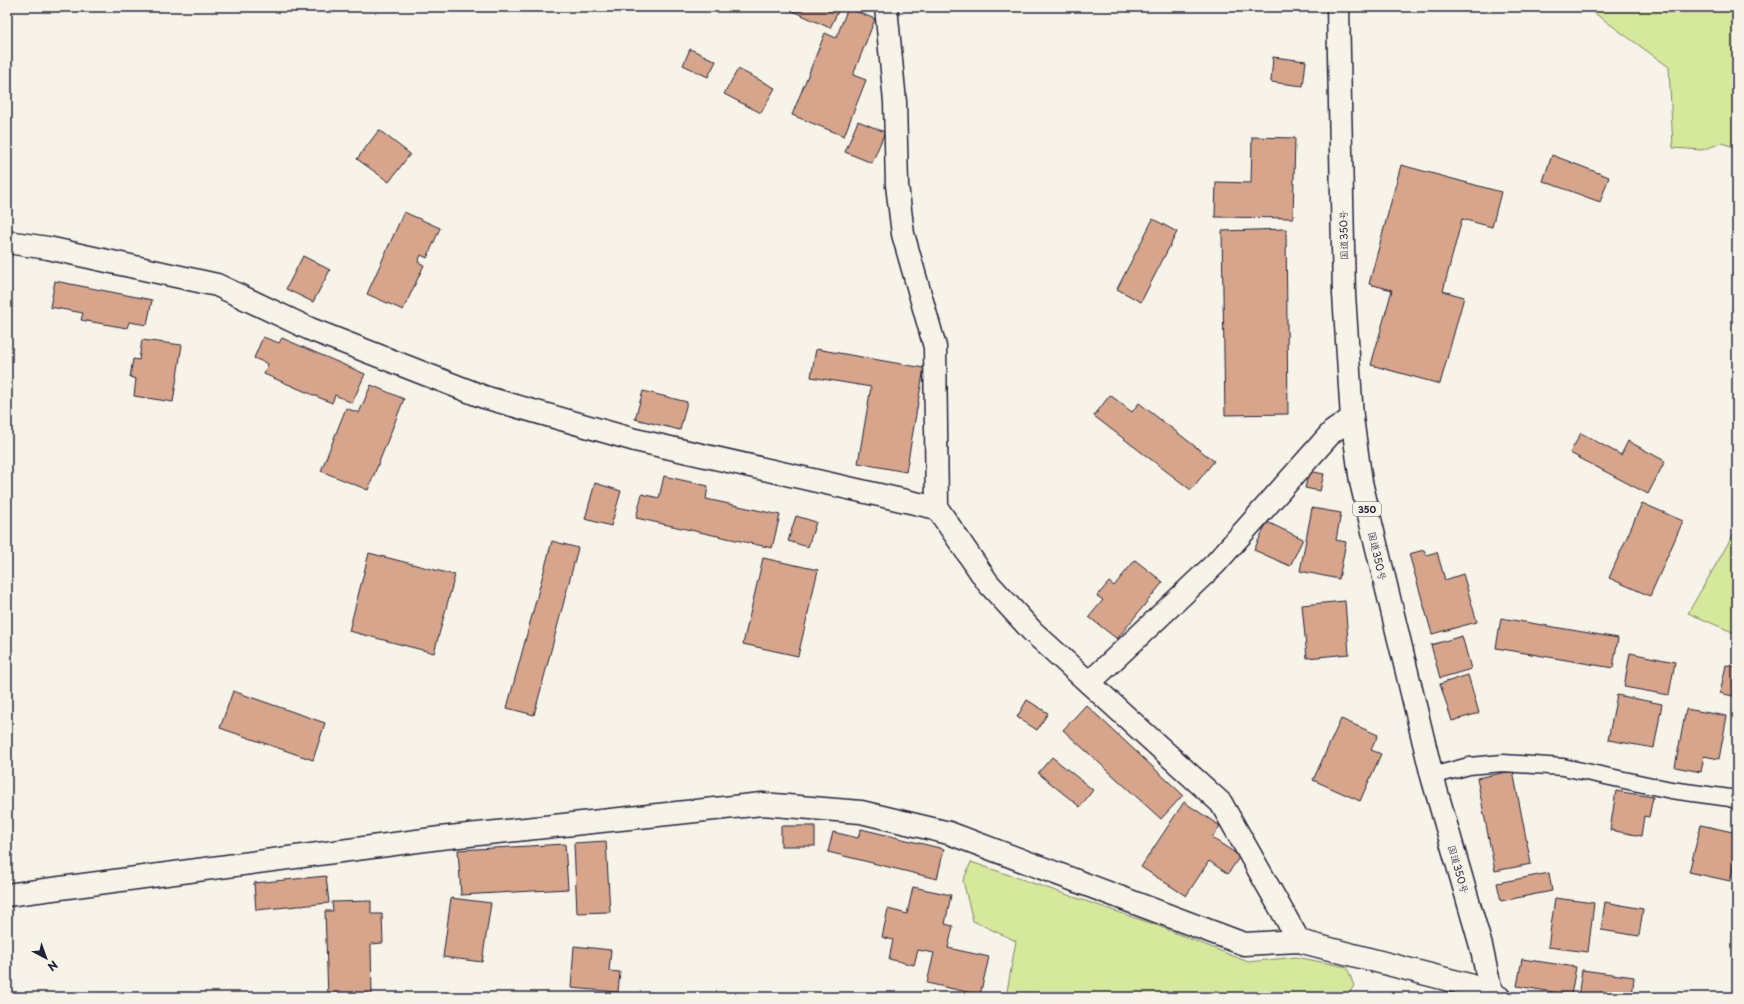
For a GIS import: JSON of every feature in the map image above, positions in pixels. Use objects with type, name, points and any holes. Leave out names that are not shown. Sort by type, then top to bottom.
[{"type":"main road","points":[[886,7],[895,102],[897,185],[903,234],[935,347],[937,508],[988,583],[1033,632],[1221,803],[1299,941]]},
{"type":"main road","name":"国道350号","points":[[1338,7],[1344,294],[1352,418],[1361,482],[1432,776],[1494,996]]},
{"type":"main road","points":[[7,242],[48,248],[218,285],[310,329],[484,397],[635,440],[937,508]]},
{"type":"main road","points":[[1089,683],[1215,564],[1332,432],[1352,418]]},
{"type":"main road","points":[[7,895],[440,838],[762,804],[862,812],[949,832],[1244,944],[1299,941],[1469,985],[1494,996]]},
{"type":"lane","points":[[1432,776],[1468,766],[1503,763],[1563,767],[1671,790],[1730,798],[1737,801]]},
{"type":"green space","points":[[1586,7],[1737,7],[1737,148],[1722,143],[1702,150],[1673,148],[1669,67]]},
{"type":"green space","points":[[1737,528],[1737,634],[1688,613]]},
{"type":"green space","points":[[971,862],[1156,925],[1248,962],[1296,957],[1347,967],[1354,986],[1346,997],[1006,997],[1016,941],[973,921],[963,881]]},
{"type":"building","points":[[784,7],[840,7],[830,28]]},
{"type":"building","points":[[848,8],[875,19],[853,75],[866,80],[844,136],[792,115],[825,33],[836,38]]},
{"type":"building","points":[[690,49],[716,61],[708,77],[683,65]]},
{"type":"building","points":[[1273,57],[1306,61],[1303,86],[1271,82]]},
{"type":"building","points":[[738,69],[775,88],[761,113],[724,94]]},
{"type":"building","points":[[858,121],[885,132],[872,163],[845,152]]},
{"type":"building","points":[[379,130],[410,154],[389,182],[357,159]]},
{"type":"building","points":[[1252,137],[1295,138],[1293,218],[1215,217],[1216,182],[1251,183]]},
{"type":"building","points":[[1552,155],[1609,177],[1600,202],[1543,181]]},
{"type":"building","points":[[1401,165],[1501,192],[1492,227],[1462,219],[1443,291],[1464,297],[1440,384],[1371,365],[1392,290],[1369,284]]},
{"type":"building","points":[[404,212],[440,228],[427,258],[421,255],[418,262],[424,265],[403,310],[367,294]]},
{"type":"building","points":[[1153,219],[1177,232],[1141,302],[1117,289]]},
{"type":"building","points":[[1286,229],[1288,414],[1225,415],[1222,231]]},
{"type":"building","points":[[303,256],[330,270],[313,302],[286,289]]},
{"type":"building","points":[[55,281],[152,300],[147,325],[129,322],[127,328],[81,320],[83,313],[50,307]]},
{"type":"building","points":[[263,337],[279,343],[282,338],[365,374],[352,403],[335,395],[332,403],[264,374],[268,364],[254,358]]},
{"type":"building","points":[[142,340],[182,345],[173,402],[134,396],[136,379],[130,377],[133,359],[139,360]]},
{"type":"building","points":[[816,349],[924,368],[906,472],[858,463],[871,387],[811,377]]},
{"type":"building","points":[[371,385],[404,399],[368,490],[321,471],[346,408],[359,413]]},
{"type":"building","points":[[643,391],[687,402],[680,430],[635,419]]},
{"type":"building","points":[[1110,395],[1132,412],[1139,403],[1214,461],[1191,490],[1094,416]]},
{"type":"building","points":[[1581,433],[1621,455],[1628,441],[1665,461],[1648,494],[1570,453]]},
{"type":"building","points":[[1309,471],[1324,474],[1320,491],[1305,488]]},
{"type":"building","points":[[664,476],[708,486],[706,499],[780,515],[772,548],[636,518],[642,494],[659,498]]},
{"type":"building","points":[[595,483],[621,491],[611,526],[585,519]]},
{"type":"building","points":[[1642,503],[1683,521],[1650,596],[1609,578]]},
{"type":"building","points":[[1312,508],[1341,513],[1336,540],[1346,542],[1339,579],[1300,571]]},
{"type":"building","points":[[796,516],[816,522],[808,547],[788,541]]},
{"type":"building","points":[[1267,522],[1303,539],[1290,566],[1254,550]]},
{"type":"building","points":[[552,541],[578,548],[534,715],[507,708]]},
{"type":"building","points":[[1424,550],[1426,555],[1437,552],[1445,580],[1463,574],[1477,622],[1432,634],[1409,554]]},
{"type":"building","points":[[369,553],[455,575],[434,653],[349,631]]},
{"type":"building","points":[[763,558],[818,570],[798,656],[743,644]]},
{"type":"building","points":[[1135,560],[1163,582],[1117,639],[1089,617],[1103,600],[1097,596],[1109,582],[1114,586]]},
{"type":"building","points":[[1345,601],[1349,654],[1307,658],[1302,605]]},
{"type":"building","points":[[1501,618],[1618,638],[1613,668],[1496,648]]},
{"type":"building","points":[[1462,636],[1471,669],[1440,678],[1431,645]]},
{"type":"building","points":[[1630,653],[1675,662],[1669,695],[1624,687]]},
{"type":"building","points":[[1726,665],[1737,667],[1737,697],[1720,693]]},
{"type":"building","points":[[1468,675],[1479,713],[1452,721],[1440,684]]},
{"type":"building","points":[[233,691],[325,723],[313,760],[220,728]]},
{"type":"building","points":[[1617,695],[1662,704],[1654,748],[1608,740]]},
{"type":"building","points":[[1027,700],[1048,713],[1037,730],[1017,717]]},
{"type":"building","points":[[1086,705],[1183,795],[1161,819],[1063,730]]},
{"type":"building","points":[[1686,709],[1727,716],[1719,759],[1704,756],[1701,772],[1675,767]]},
{"type":"building","points":[[1341,719],[1378,735],[1371,750],[1381,754],[1360,801],[1313,780]]},
{"type":"building","points":[[1052,757],[1093,790],[1080,807],[1038,773]]},
{"type":"building","points":[[1513,771],[1531,864],[1495,871],[1477,778]]},
{"type":"building","points":[[1616,791],[1653,797],[1649,817],[1644,816],[1641,836],[1610,830]]},
{"type":"building","points":[[1184,802],[1220,826],[1212,838],[1240,856],[1228,874],[1209,861],[1186,896],[1141,867]]},
{"type":"building","points":[[1701,825],[1737,833],[1737,851],[1730,881],[1689,872]]},
{"type":"building","points":[[781,826],[815,826],[815,846],[781,846]]},
{"type":"building","points":[[861,829],[944,849],[937,879],[828,852],[833,832],[858,838]]},
{"type":"building","points":[[606,841],[610,912],[577,913],[574,843]]},
{"type":"building","points":[[565,844],[568,889],[461,895],[458,850]]},
{"type":"building","points":[[1549,873],[1552,891],[1501,901],[1497,883]]},
{"type":"building","points":[[326,876],[329,903],[256,910],[254,883]]},
{"type":"building","points":[[913,887],[951,895],[945,924],[953,926],[948,948],[989,957],[980,995],[927,983],[934,953],[918,950],[914,965],[889,959],[893,940],[882,937],[888,909],[907,914]]},
{"type":"building","points":[[451,898],[491,903],[482,962],[443,957]]},
{"type":"building","points":[[1555,898],[1594,903],[1588,952],[1548,947]]},
{"type":"building","points":[[371,901],[371,914],[382,914],[383,943],[371,944],[372,997],[328,997],[325,911],[333,911],[332,902]]},
{"type":"building","points":[[1605,902],[1643,909],[1639,936],[1601,930]]},
{"type":"building","points":[[574,946],[611,950],[609,971],[620,972],[618,992],[571,988]]},
{"type":"building","points":[[1522,959],[1576,967],[1571,995],[1517,986]]},
{"type":"building","points":[[1582,970],[1634,977],[1632,997],[1578,997]]}]
